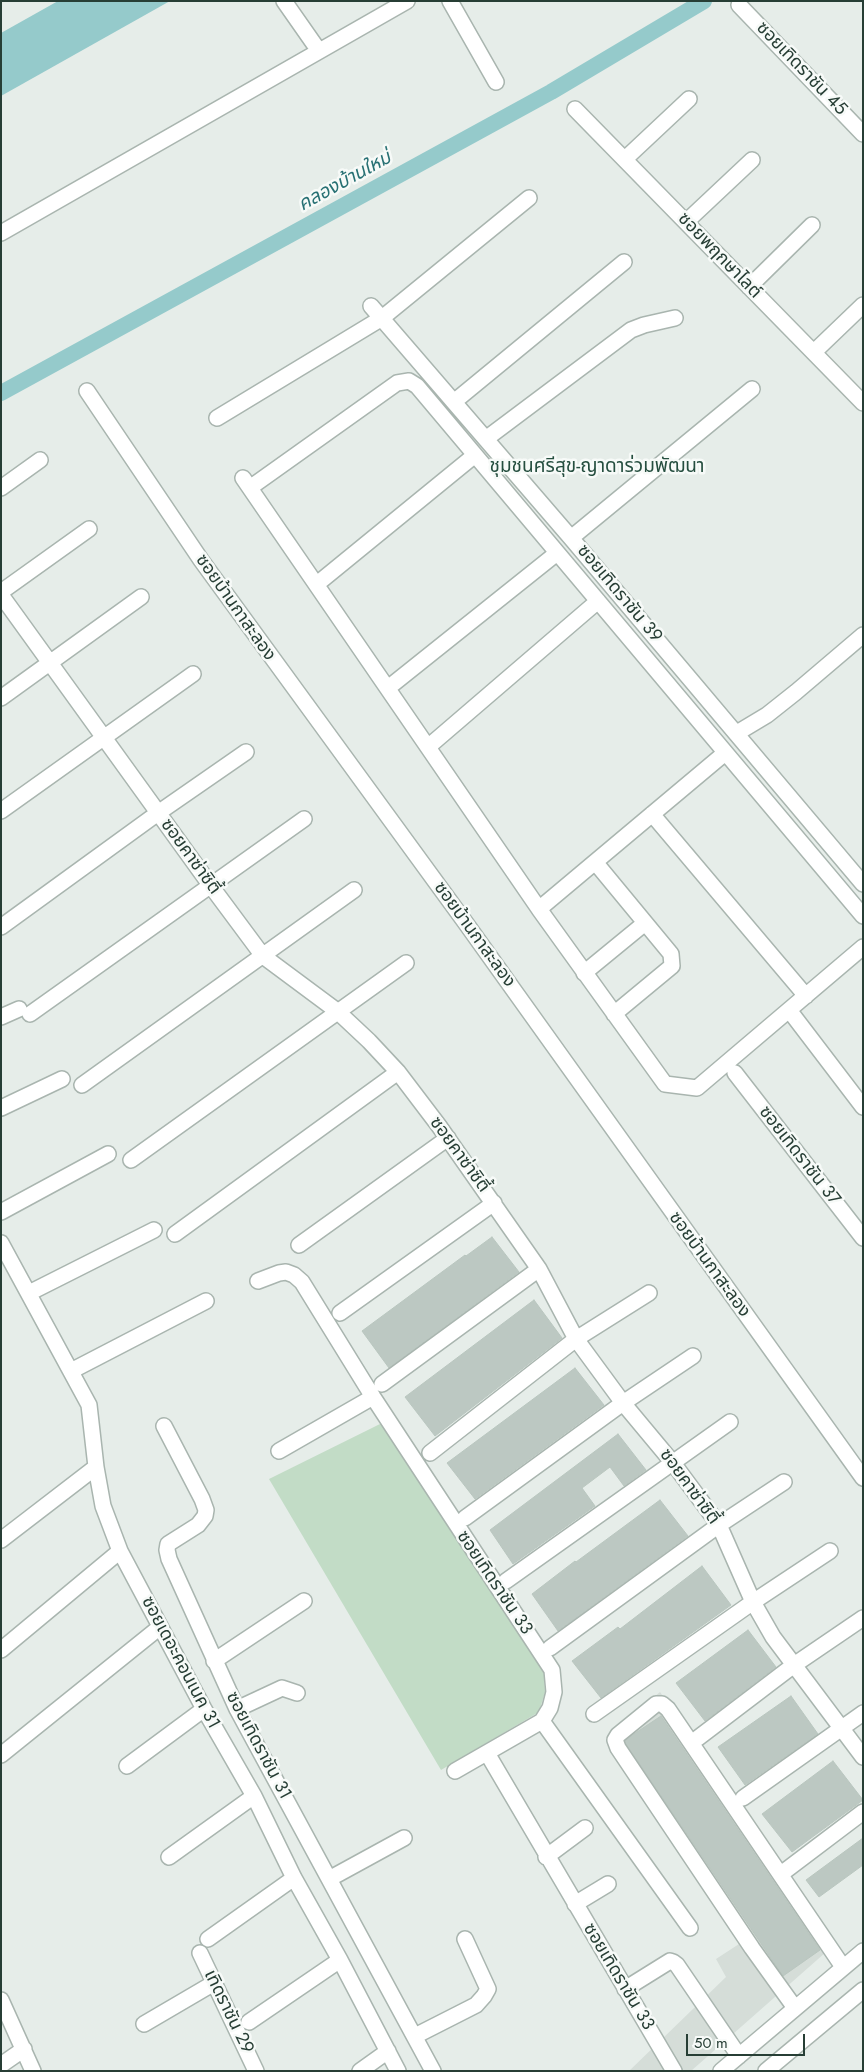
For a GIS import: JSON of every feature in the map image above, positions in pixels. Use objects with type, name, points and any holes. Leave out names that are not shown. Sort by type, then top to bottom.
[{"type":"street","points":[[284,1],[319,51]]},
{"type":"street","points":[[1,232],[407,1]]},
{"type":"street","points":[[450,1],[496,82]]},
{"type":"street","name":"ซอยเทิดราชัน 45","points":[[740,5],[863,134]]},
{"type":"street","points":[[625,160],[689,99]]},
{"type":"street","name":"ซอยพฤกษาไลต์","points":[[575,109],[863,402]]},
{"type":"street","points":[[686,222],[752,160]]},
{"type":"street","points":[[217,418],[382,318],[529,198]]},
{"type":"street","points":[[749,287],[812,225]]},
{"type":"street","points":[[454,402],[624,262]]},
{"type":"street","points":[[814,352],[863,305]]},
{"type":"street","name":"ซอยเทิดราชัน 39","points":[[371,306],[487,438],[863,884]]},
{"type":"street","points":[[487,438],[631,330],[675,318]]},
{"type":"street","points":[[863,916],[417,386],[408,381],[397,383],[247,483],[539,909],[665,1084],[697,1088],[863,948]]},
{"type":"street","points":[[571,538],[752,389]]},
{"type":"street","name":"ซอยบ้านกาสะลอง","points":[[88,391],[201,560],[465,922],[863,1478]]},
{"type":"street","points":[[317,584],[475,455]]},
{"type":"street","points":[[1,488],[40,460]]},
{"type":"street","points":[[1,593],[89,529]]},
{"type":"street","points":[[388,688],[557,553]]},
{"type":"street","name":"ซอยคาซ่าซิตี้","points":[[1,593],[263,956],[337,1011],[370,1041],[398,1072],[448,1138],[539,1269],[576,1339],[623,1403],[673,1463],[719,1525],[752,1602],[773,1637],[863,1757]]},
{"type":"street","points":[[1,698],[142,597]]},
{"type":"street","points":[[428,746],[598,601]]},
{"type":"street","points":[[737,733],[767,715],[863,635]]},
{"type":"street","points":[[1,811],[193,674]]},
{"type":"street","points":[[1,928],[158,813],[246,752]]},
{"type":"street","points":[[539,909],[725,753]]},
{"type":"street","points":[[652,814],[806,996]]},
{"type":"street","points":[[1,1017],[24,1011],[211,886],[304,819]]},
{"type":"street","points":[[595,862],[671,954],[672,966],[614,1014]]},
{"type":"street","points":[[82,1085],[354,890]]},
{"type":"street","points":[[584,973],[645,923]]},
{"type":"street","points":[[131,1160],[406,963]]},
{"type":"street","points":[[789,1010],[863,1107]]},
{"type":"street","points":[[175,1234],[398,1072]]},
{"type":"street","name":"ซอยเทิดราชัน 37","points":[[735,1073],[863,1238]]},
{"type":"street","points":[[1,1108],[62,1079]]},
{"type":"street","points":[[299,1245],[448,1138]]},
{"type":"street","points":[[1,1212],[108,1154]]},
{"type":"street","points":[[340,1313],[494,1203]]},
{"type":"street","points":[[29,1294],[154,1230]]},
{"type":"street","name":"ซอยเดอะคอนเนค 31","points":[[1,1242],[89,1405],[96,1467],[103,1506],[120,1551],[204,1709],[254,1796],[294,1878],[340,1960],[398,2071]]},
{"type":"street","points":[[382,1384],[539,1269]]},
{"type":"street","name":"ซอยเทิดราชัน 33","points":[[258,1281],[286,1272],[294,1275],[302,1282],[373,1397],[552,1670],[554,1692],[550,1708],[542,1721]]},
{"type":"street","points":[[430,1453],[576,1339],[649,1293]]},
{"type":"street","points":[[71,1371],[206,1301]]},
{"type":"street","points":[[465,1518],[623,1403],[693,1356]]},
{"type":"street","points":[[279,1451],[373,1397]]},
{"type":"street","points":[[506,1581],[730,1422]]},
{"type":"street","name":"ซอยเทิดราชัน 31","points":[[164,1426],[206,1510],[205,1516],[198,1526],[168,1544],[166,1550],[169,1559],[237,1709],[433,2071]]},
{"type":"street","points":[[1,1540],[96,1467]]},
{"type":"street","points":[[550,1648],[719,1525],[784,1482]]},
{"type":"street","points":[[1,1650],[120,1551]]},
{"type":"street","points":[[594,1714],[752,1602],[830,1551]]},
{"type":"street","points":[[214,1660],[304,1601]]},
{"type":"street","points":[[698,1738],[794,1665],[863,1618]]},
{"type":"street","points":[[1,1755],[160,1627]]},
{"type":"street","points":[[237,1709],[282,1688],[297,1693]]},
{"type":"street","points":[[795,2008],[752,1948],[618,1748],[615,1740],[618,1735],[656,1704],[662,1704],[668,1709],[843,1968]]},
{"type":"street","points":[[127,1766],[204,1709]]},
{"type":"street","points":[[743,1798],[863,1713]]},
{"type":"street","points":[[454,1771],[542,1721],[690,1928]]},
{"type":"street","name":"ซอยเทิดราชัน 33","points":[[487,1753],[546,1857],[674,2071]]},
{"type":"street","points":[[169,1857],[254,1796]]},
{"type":"street","points":[[784,1871],[863,1812]]},
{"type":"street","points":[[546,1857],[585,1828]]},
{"type":"street","points":[[329,1879],[404,1838]]},
{"type":"street","points":[[208,1939],[294,1878]]},
{"type":"street","points":[[575,1904],[608,1884]]},
{"type":"street","points":[[415,2036],[476,2006],[488,1989],[465,1939]]},
{"type":"street","points":[[721,2071],[863,1951]]},
{"type":"street","name":"เทิดราชัน 29","points":[[200,1953],[256,2071]]},
{"type":"street","points":[[249,2022],[340,1960]]},
{"type":"street","points":[[625,1988],[670,1961],[673,1962],[677,1965],[739,2056]]},
{"type":"street","points":[[144,2024],[214,1983]]},
{"type":"street","points":[[766,2071],[863,1990]]},
{"type":"street","points":[[1,2000],[33,2071]]},
{"type":"street","points":[[1,2066],[24,2049]]},
{"type":"street","points":[[360,2071],[388,2051]]},
{"type":"shaded area","points":[[660,1692],[834,1945],[691,2071],[629,2071],[726,1977],[716,1959],[739,1944],[606,1737]]},
{"type":"green space","points":[[382,1423],[544,1672],[545,1692],[539,1712],[441,1770],[269,1479]]},
{"type":"water","points":[[58,1],[170,1],[1,96],[1,33]]},
{"type":"building","points":[[492,1237],[519,1272],[389,1368],[362,1331]]},
{"type":"building","points":[[534,1300],[562,1338],[435,1436],[405,1397]]},
{"type":"building","points":[[575,1368],[604,1405],[475,1499],[447,1463]]},
{"type":"building","points":[[618,1434],[646,1470],[624,1486],[610,1467],[582,1488],[595,1506],[513,1564],[490,1530]]},
{"type":"building","points":[[660,1500],[688,1536],[558,1631],[532,1594]]},
{"type":"building","points":[[702,1566],[731,1605],[601,1698],[572,1661],[618,1627],[620,1629]]},
{"type":"building","points":[[748,1630],[776,1667],[705,1721],[676,1683]]},
{"type":"building","points":[[791,1696],[818,1734],[745,1785],[718,1747]]},
{"type":"building","points":[[661,1716],[820,1950],[783,1976],[626,1744],[625,1741],[631,1736]]},
{"type":"building","points":[[833,1761],[863,1800],[792,1852],[762,1814]]},
{"type":"building","points":[[863,1838],[863,1865],[819,1897],[806,1880]]},
{"type":"waterway","name":"คลองบ้านใหม่","points":[[1,393],[551,92],[704,1]]},
{"type":"district","name":"ชุมชนศรีสุข-ญาดาร่วมพัฒนา","points":[[597,467]]}]
